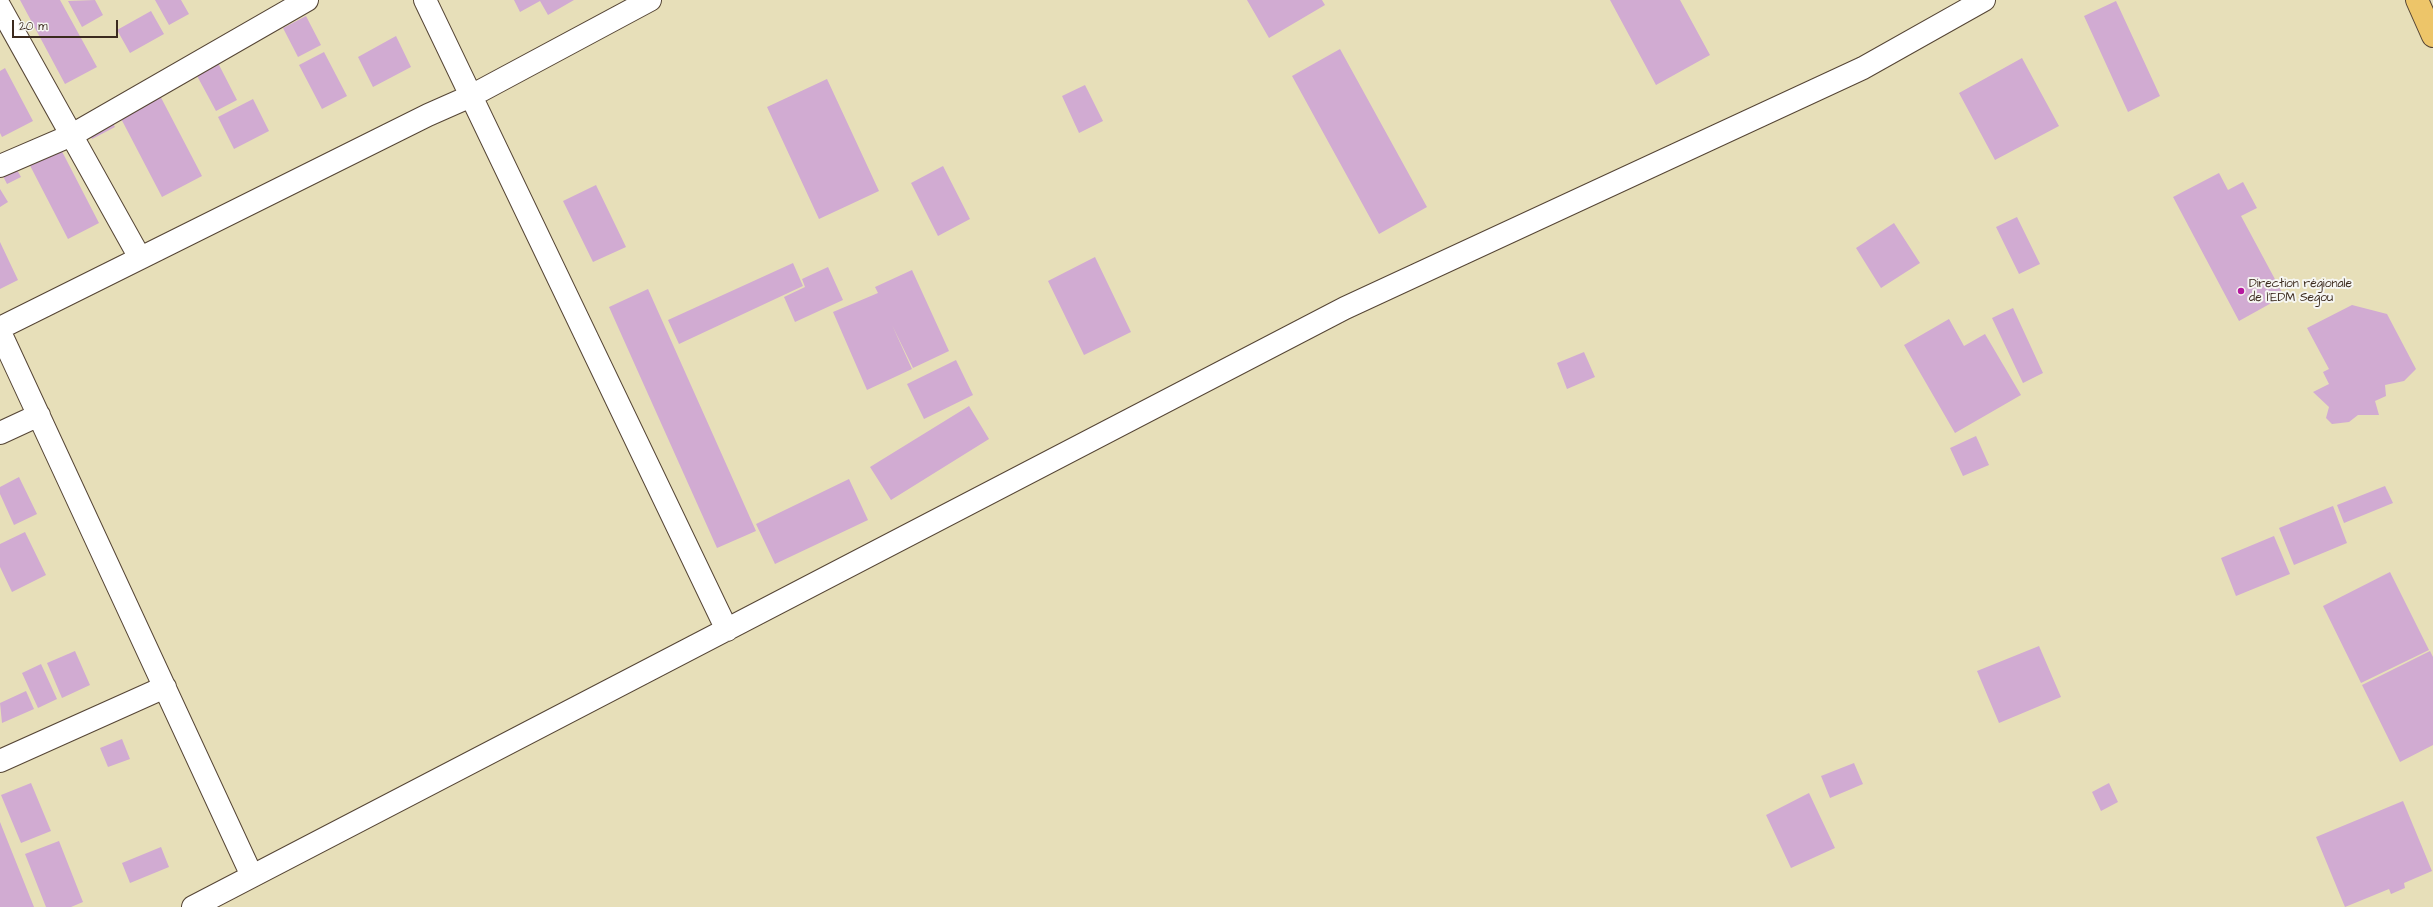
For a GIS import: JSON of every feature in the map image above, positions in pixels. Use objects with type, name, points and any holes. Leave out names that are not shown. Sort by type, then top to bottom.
[{"type":"highway","points":[[2417,0],[2433,36]]},
{"type":"street","points":[[0,166],[72,135],[307,0]]},
{"type":"street","points":[[425,0],[727,630]]},
{"type":"street","points":[[0,328],[428,115],[471,96],[650,0]]},
{"type":"street","points":[[193,907],[1345,308],[1863,68],[1984,0]]},
{"type":"street","points":[[0,7],[140,258]]},
{"type":"street","points":[[0,332],[252,876]]},
{"type":"street","points":[[0,433],[39,415]]},
{"type":"street","points":[[0,761],[165,687]]},
{"type":"building","points":[[20,0],[60,0],[97,67],[65,84]]},
{"type":"building","points":[[95,0],[103,15],[82,27],[68,1]]},
{"type":"building","points":[[155,0],[181,0],[189,14],[169,25]]},
{"type":"building","points":[[514,0],[574,0],[548,15],[540,1],[520,12]]},
{"type":"building","points":[[1247,0],[1322,0],[1325,5],[1269,38]]},
{"type":"building","points":[[1610,0],[1680,0],[1710,55],[1656,85]]},
{"type":"building","points":[[2116,1],[2160,96],[2128,112],[2084,16]]},
{"type":"building","points":[[151,11],[164,34],[130,53],[117,30]]},
{"type":"building","points":[[306,16],[321,45],[298,57],[283,28]]},
{"type":"building","points":[[396,36],[411,67],[373,87],[358,57]]},
{"type":"building","points":[[1340,49],[1427,207],[1379,234],[1292,76]]},
{"type":"building","points":[[324,52],[347,96],[322,109],[299,65]]},
{"type":"building","points":[[2022,58],[2059,126],[1995,160],[1959,93]]},
{"type":"building","points":[[218,63],[237,100],[216,111],[196,74]]},
{"type":"building","points":[[5,68],[33,121],[2,137],[0,133],[0,71]]},
{"type":"building","points":[[827,79],[879,191],[819,219],[767,107]]},
{"type":"building","points":[[1085,85],[1103,121],[1079,133],[1062,96]]},
{"type":"building","points":[[156,88],[202,176],[162,197],[116,109]]},
{"type":"building","points":[[253,99],[269,131],[234,149],[218,117]]},
{"type":"building","points":[[107,113],[115,127],[92,139],[84,125]]},
{"type":"building","points":[[54,136],[99,223],[68,239],[23,152]]},
{"type":"building","points":[[10,157],[21,177],[7,184],[0,170]]},
{"type":"building","points":[[943,166],[970,219],[938,236],[911,183]]},
{"type":"building","points":[[2219,173],[2228,190],[2243,182],[2257,208],[2241,216],[2284,296],[2239,321],[2173,197]]},
{"type":"building","points":[[596,185],[626,247],[593,262],[563,201]]},
{"type":"building","points":[[0,189],[8,202],[0,207]]},
{"type":"building","points":[[2017,217],[2040,264],[2019,274],[1996,227]]},
{"type":"building","points":[[1894,223],[1920,263],[1881,288],[1856,248]]},
{"type":"building","points":[[0,242],[18,280],[0,289]]},
{"type":"building","points":[[1095,257],[1131,332],[1084,355],[1048,281]]},
{"type":"building","points":[[793,263],[803,286],[679,344],[668,320]]},
{"type":"building","points":[[828,267],[843,300],[795,322],[784,297],[805,287],[802,279]]},
{"type":"building","points":[[912,270],[949,351],[913,368],[892,325],[912,369],[867,390],[833,312],[878,293],[875,287]]},
{"type":"building","points":[[648,289],[756,531],[717,548],[609,307]]},
{"type":"building","points":[[2352,305],[2387,314],[2416,369],[2404,381],[2385,385],[2386,396],[2375,401],[2379,415],[2358,415],[2349,422],[2332,424],[2326,418],[2329,407],[2313,392],[2329,384],[2323,372],[2329,369],[2307,328]]},
{"type":"building","points":[[2013,308],[2043,373],[2023,383],[1992,318]]},
{"type":"building","points":[[1949,319],[1964,346],[1985,334],[2021,395],[1955,433],[1904,345]]},
{"type":"building","points":[[1584,352],[1595,377],[1567,389],[1557,363]]},
{"type":"building","points":[[956,360],[973,395],[924,419],[907,384]]},
{"type":"building","points":[[969,406],[989,439],[891,500],[870,467]]},
{"type":"building","points":[[1976,436],[1989,465],[1963,476],[1950,448]]},
{"type":"building","points":[[19,477],[37,514],[14,525],[0,494],[0,487]]},
{"type":"building","points":[[849,479],[868,520],[775,564],[756,524]]},
{"type":"building","points":[[2385,486],[2393,503],[2344,523],[2337,505]]},
{"type":"building","points":[[2333,506],[2347,543],[2294,565],[2279,528]]},
{"type":"building","points":[[25,532],[46,575],[12,592],[0,567],[0,544]]},
{"type":"building","points":[[2274,536],[2290,574],[2236,596],[2221,558]]},
{"type":"building","points":[[2390,572],[2429,650],[2361,683],[2323,606]]},
{"type":"building","points":[[2039,646],[2061,697],[1999,723],[1977,671]]},
{"type":"building","points":[[75,651],[90,685],[62,698],[47,663]]},
{"type":"building","points":[[2430,651],[2433,657],[2433,745],[2400,762],[2362,685]]},
{"type":"building","points":[[41,664],[57,699],[38,708],[22,673]]},
{"type":"building","points":[[26,691],[34,709],[2,723],[0,703]]},
{"type":"building","points":[[122,739],[130,759],[108,767],[100,748]]},
{"type":"building","points":[[1854,763],[1863,784],[1830,798],[1821,776]]},
{"type":"building","points":[[31,783],[51,831],[21,843],[1,795]]},
{"type":"building","points":[[2109,783],[2118,802],[2101,811],[2092,792]]},
{"type":"building","points":[[1809,793],[1835,848],[1791,868],[1766,815]]},
{"type":"building","points":[[2403,801],[2432,871],[2404,883],[2405,888],[2391,894],[2389,889],[2345,907],[2316,837]]},
{"type":"building","points":[[0,822],[34,907],[0,907]]},
{"type":"building","points":[[59,841],[83,902],[71,907],[46,907],[25,854]]},
{"type":"building","points":[[161,847],[169,867],[130,883],[122,863]]},
{"type":"place","name":"Direction régionale de l'EDM Segou","points":[[2241,291]]}]
